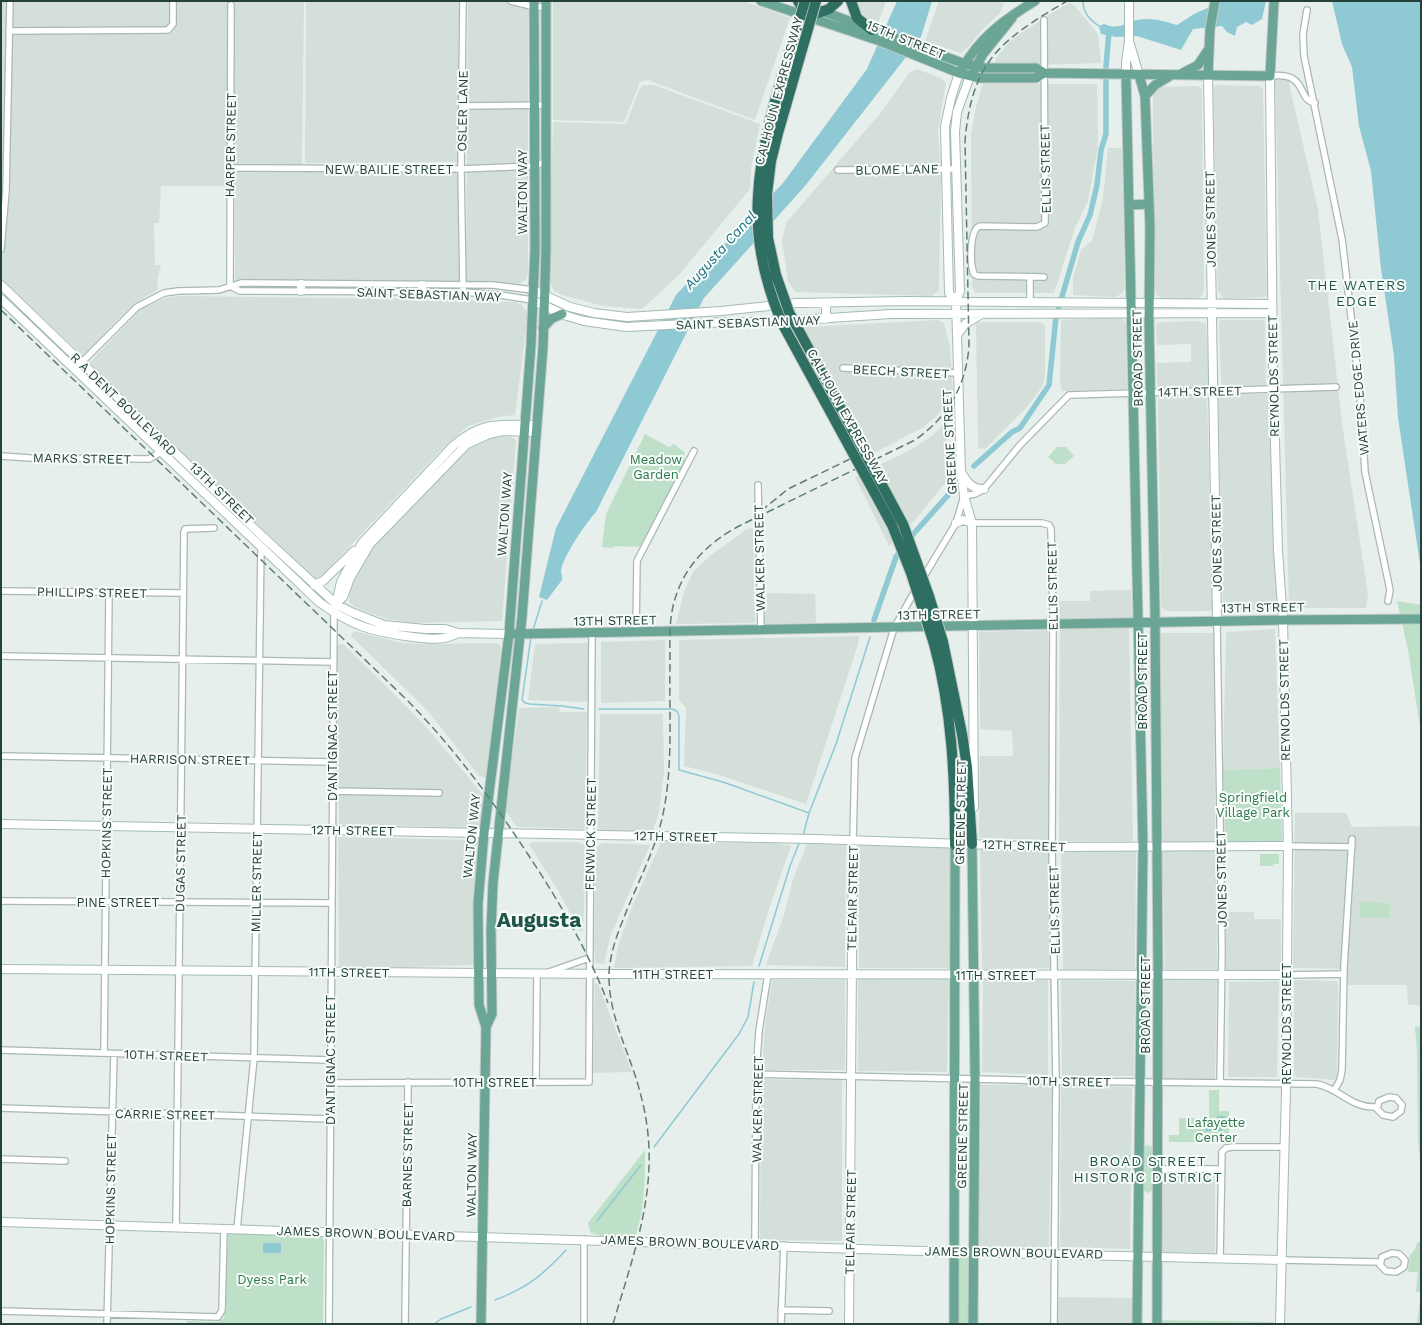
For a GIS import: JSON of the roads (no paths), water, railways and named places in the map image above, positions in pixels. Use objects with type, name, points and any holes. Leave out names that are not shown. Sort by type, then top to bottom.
[{"type":"highway","points":[[799,1],[807,16],[829,9],[838,1]]},
{"type":"highway","name":"CALHOUN EXPRESSWAY","points":[[799,1],[762,161],[758,209],[762,259],[773,302],[782,323],[892,525],[939,643],[950,722],[954,768],[955,844]]},
{"type":"highway","name":"CALHOUN EXPRESSWAY","points":[[816,1],[771,161],[767,194],[768,238],[776,275],[787,308],[797,330],[878,475],[903,524],[929,596],[939,643],[962,734],[972,844]]},
{"type":"highway","points":[[851,1],[857,18],[872,30]]},
{"type":"main road","name":"15TH STREET","points":[[762,1],[807,16],[881,37],[912,49],[976,66],[997,68],[1036,68],[1044,73],[1270,76]]},
{"type":"main road","name":"15TH STREET","points":[[799,1],[822,12],[872,30],[881,37]]},
{"type":"main road","name":"GREENE STREET","points":[[956,302],[949,293],[946,120],[950,98],[959,73],[987,35],[1000,23],[1035,1]]},
{"type":"main road","name":"BROAD STREET","points":[[1129,1],[1129,41],[1126,75],[1143,846],[1137,1324]]},
{"type":"main road","points":[[1208,75],[1208,47],[1215,1]]},
{"type":"main road","points":[[1270,76],[1274,1]]},
{"type":"main road","name":"WALTON WAY","points":[[481,1324],[486,1027],[479,1005],[478,904],[484,833],[509,634],[531,345],[535,200],[535,4]]},
{"type":"main road","name":"WALTON WAY","points":[[486,1027],[492,1014],[491,914],[498,833],[523,635],[522,617],[543,328],[547,200],[546,4]]},
{"type":"main road","name":"GREENE STREET","points":[[973,1324],[975,975],[972,844],[974,800],[972,522],[964,496],[961,470],[956,314],[956,302],[960,291],[955,132],[957,112],[970,76],[983,54],[1013,16]]},
{"type":"main road","name":"BROAD STREET","points":[[1129,41],[1145,96],[1149,204],[1149,313],[1155,622],[1158,976],[1157,1324]]},
{"type":"main road","points":[[1145,96],[1155,85],[1199,64],[1208,47]]},
{"type":"main road","name":"15TH STREET","points":[[912,49],[924,60],[970,76],[1036,78],[1044,73]]},
{"type":"main road","name":"JONES STREET","points":[[1208,75],[1217,621]]},
{"type":"main road","name":"REYNOLDS STREET","points":[[1270,76],[1273,389],[1278,551],[1283,620],[1288,846],[1285,1147],[1280,1324]]},
{"type":"main road","points":[[535,200],[547,200]]},
{"type":"main road","points":[[1130,205],[1149,204]]},
{"type":"main road","points":[[959,280],[965,293],[976,302]]},
{"type":"main road","name":"R A DENT BOULEVARD","points":[[1,286],[261,535],[336,604]]},
{"type":"main road","name":"SAINT SEBASTIAN WAY","points":[[533,290],[570,307],[594,313],[627,316],[721,310],[796,303],[1042,302],[1272,304]]},
{"type":"main road","name":"13TH STREET","points":[[1,299],[304,590],[334,613],[348,621],[380,633],[425,639],[446,639],[458,634]]},
{"type":"main road","name":"SAINT SEBASTIAN WAY","points":[[532,300],[564,315],[594,324],[626,327],[799,321],[891,314],[1272,313]]},
{"type":"main road","points":[[826,303],[826,319]]},
{"type":"main road","points":[[957,335],[966,324],[980,314]]},
{"type":"main road","points":[[543,328],[551,320],[564,315]]},
{"type":"main road","name":"D'ANTIGNAC STREET","points":[[334,613],[341,582],[362,543],[460,440],[478,430],[493,425],[536,429]]},
{"type":"main road","name":"D'ANTIGNAC STREET","points":[[336,604],[343,597],[350,578],[370,544],[460,451],[477,438],[503,431],[524,428]]},
{"type":"main road","points":[[961,470],[968,484],[973,487],[984,489]]},
{"type":"main road","points":[[956,523],[963,520],[972,522]]},
{"type":"main road","points":[[1135,520],[1153,520]]},
{"type":"main road","points":[[314,585],[323,581],[362,543]]},
{"type":"main road","name":"13TH STREET","points":[[336,604],[350,612],[384,625],[425,629],[445,629],[458,634],[523,635],[1137,622],[1421,619]]},
{"type":"main road","points":[[1141,747],[1155,746]]},
{"type":"main road","name":"12TH STREET","points":[[1,824],[815,839],[1052,847],[1288,846]]},
{"type":"main road","name":"TELFAIR STREET","points":[[849,1324],[853,841]]},
{"type":"main road","name":"GREENE STREET","points":[[954,1324],[956,975],[955,844]]},
{"type":"main road","name":"11TH STREET","points":[[1,969],[589,974],[1141,976],[1287,975]]},
{"type":"main road","name":"JAMES BROWN BOULEVARD","points":[[1,1222],[755,1244],[955,1252],[1281,1260]]},
{"type":"street","points":[[1,249],[6,183],[10,1]]},
{"type":"street","points":[[9,31],[168,30],[173,24],[173,1]]},
{"type":"street","name":"OSLER LANE","points":[[463,1],[463,292]]},
{"type":"street","points":[[511,1],[546,4]]},
{"type":"street","name":"HARPER STREET","points":[[230,286],[229,168],[231,5]]},
{"type":"street","name":"WATERS EDGE DRIVE","points":[[1307,10],[1303,44],[1342,239],[1358,369],[1365,472],[1390,590],[1388,601]]},
{"type":"street","name":"ELLIS STREET","points":[[1030,277],[982,276],[974,274],[972,266],[972,237],[977,227],[1038,227],[1045,223],[1044,20]]},
{"type":"street","points":[[1270,76],[1285,75],[1293,78],[1308,100],[1315,103]]},
{"type":"street","points":[[462,106],[546,105]]},
{"type":"street","name":"NEW BAILIE STREET","points":[[229,168],[462,169],[535,166],[547,161]]},
{"type":"street","name":"BLOME LANE","points":[[838,170],[956,169]]},
{"type":"street","points":[[1030,302],[1030,277],[1044,277]]},
{"type":"street","name":"SAINT SEBASTIAN WAY","points":[[74,369],[137,307],[164,294],[178,291],[219,290],[241,283],[301,287],[422,289],[500,295],[532,300]]},
{"type":"street","name":"SAINT SEBASTIAN WAY","points":[[422,289],[463,285],[508,286],[533,290]]},
{"type":"street","name":"BEECH STREET","points":[[843,368],[959,374]]},
{"type":"street","name":"14TH STREET","points":[[984,489],[1010,455],[1065,398],[1075,394],[1336,387]]},
{"type":"street","points":[[636,633],[637,561],[694,451]]},
{"type":"street","name":"MARKS STREET","points":[[1,456],[30,458],[149,459],[160,452]]},
{"type":"street","name":"WALKER STREET","points":[[758,485],[761,630]]},
{"type":"street","points":[[964,496],[975,494],[984,489]]},
{"type":"street","name":"TELFAIR STREET","points":[[853,841],[855,758],[894,628],[956,523],[964,496]]},
{"type":"street","name":"ELLIS STREET","points":[[972,522],[1042,523],[1049,525],[1051,538],[1053,624],[1052,847],[1056,1081],[1054,1324]]},
{"type":"street","name":"DUGAS STREET","points":[[176,1227],[182,659],[185,529],[214,528]]},
{"type":"street","name":"MILLER STREET","points":[[237,1229],[254,1058],[261,535]]},
{"type":"street","name":"PHILLIPS STREET","points":[[1,591],[183,593]]},
{"type":"street","name":"HOPKINS STREET","points":[[104,1054],[109,593]]},
{"type":"street","name":"D'ANTIGNAC STREET","points":[[328,1324],[334,613]]},
{"type":"street","name":"JONES STREET","points":[[1217,621],[1222,976],[1220,1083]]},
{"type":"street","name":"FENWICK STREET","points":[[589,1082],[592,634]]},
{"type":"street","points":[[1,656],[333,662]]},
{"type":"street","name":"HARRISON STREET","points":[[1,756],[332,762]]},
{"type":"street","points":[[332,791],[439,793]]},
{"type":"street","points":[[1335,1089],[1340,1080],[1342,1070],[1344,974],[1352,838]]},
{"type":"street","name":"12TH STREET","points":[[1288,846],[1352,847]]},
{"type":"street","name":"PINE STREET","points":[[1,901],[331,903]]},
{"type":"street","points":[[536,1082],[540,973],[589,958]]},
{"type":"street","name":"WALKER STREET","points":[[755,1244],[756,1074],[759,1030],[768,974]]},
{"type":"street","name":"11TH STREET","points":[[1287,975],[1344,974]]},
{"type":"street","name":"10TH STREET","points":[[1,1050],[330,1060]]},
{"type":"street","name":"HOPKINS STREET","points":[[106,1324],[114,1054]]},
{"type":"street","name":"10TH STREET","points":[[756,1074],[1056,1081],[1317,1084],[1335,1089],[1354,1103],[1376,1107]]},
{"type":"street","name":"BARNES STREET","points":[[405,1324],[408,1082]]},
{"type":"street","name":"10TH STREET","points":[[330,1083],[589,1082]]},
{"type":"street","name":"10TH STREET","points":[[1389,1097],[1398,1100],[1402,1107],[1397,1115],[1389,1117],[1379,1113],[1376,1107],[1381,1100],[1389,1097]]},
{"type":"street","name":"CARRIE STREET","points":[[1,1108],[112,1113],[330,1119]]},
{"type":"street","points":[[1220,1258],[1221,1155],[1224,1150],[1233,1147],[1285,1147]]},
{"type":"street","points":[[1,1159],[65,1161]]},
{"type":"street","points":[[1158,1169],[1221,1169]]},
{"type":"street","points":[[1,1311],[215,1318],[220,1315],[224,1229]]},
{"type":"street","points":[[584,1239],[584,1324]]},
{"type":"street","points":[[781,1324],[784,1245]]},
{"type":"street","name":"JAMES BROWN BOULEVARD","points":[[1392,1253],[1401,1255],[1405,1263],[1400,1270],[1392,1272],[1382,1268],[1379,1262],[1382,1256],[1392,1253]]},
{"type":"street","name":"JAMES BROWN BOULEVARD","points":[[1281,1260],[1379,1262]]},
{"type":"street","points":[[781,1310],[828,1311]]},
{"type":"water","name":"Augusta Canal","points":[[897,1],[932,1],[921,37],[805,186],[704,298],[596,512],[570,549],[561,571],[562,580],[547,600],[539,597],[556,528],[676,295],[783,183],[867,69]]},
{"type":"water","points":[[1223,1],[1266,1],[1262,19],[1252,25],[1246,22],[1237,27],[1235,36],[1227,32],[1222,26],[1193,29],[1181,50],[1137,36],[1116,37],[1101,34],[1099,26],[1104,24],[1109,26],[1120,26],[1137,20],[1147,19],[1177,25],[1194,14]]},
{"type":"water","points":[[1332,1],[1421,1],[1421,570],[1398,418],[1394,356],[1381,269],[1371,171],[1359,126],[1352,67],[1342,44]]},
{"type":"water","points":[[1217,1116],[1225,1116],[1225,1122],[1222,1122],[1222,1136],[1219,1136],[1219,1131],[1205,1131],[1205,1121],[1209,1121],[1209,1127],[1217,1127]]},
{"type":"water","points":[[263,1243],[281,1243],[281,1253],[263,1253]]},
{"type":"waterway","points":[[1083,1],[1084,9],[1088,16],[1099,26]]},
{"type":"waterway","points":[[974,466],[1012,432],[1020,428],[1049,385],[1056,317],[1078,242],[1090,215],[1097,185],[1101,150],[1106,134],[1106,66],[1109,32],[1112,33]]},
{"type":"waterway","points":[[908,540],[950,493]]},
{"type":"waterway","points":[[874,620],[896,557],[902,549]]},
{"type":"waterway","points":[[533,630],[542,601]]},
{"type":"waterway","points":[[531,637],[522,700],[525,703],[530,704],[584,709]]},
{"type":"waterway","points":[[803,836],[809,813],[836,744],[870,637]]},
{"type":"waterway","points":[[599,709],[672,709],[677,711],[679,716],[679,770],[723,782],[809,813]]},
{"type":"waterway","points":[[759,966],[790,866],[800,841]]},
{"type":"waterway","points":[[654,1147],[739,1034],[748,1017],[754,982]]},
{"type":"waterway","points":[[597,1221],[641,1165]]},
{"type":"waterway","points":[[495,1300],[516,1291],[534,1280],[550,1267],[566,1250]]},
{"type":"waterway","points":[[434,1324],[441,1319],[471,1307]]},
{"type":"railway","points":[[613,1324],[638,1239],[644,1212],[648,1184],[649,1155],[647,1126],[641,1096],[616,1021],[612,1005],[609,973],[612,953],[620,926],[652,852],[664,809],[670,755],[670,629],[672,611],[677,593],[687,572],[694,562],[710,546],[728,532],[915,440],[927,431],[946,411],[964,374],[969,346],[965,141],[969,113],[975,90],[983,71],[994,55],[1008,41],[1024,28],[1067,1]]},
{"type":"railway","points":[[1,310],[407,700],[440,736],[500,812],[550,889],[582,944],[608,1003]]},
{"type":"railway","points":[[761,511],[788,489],[850,459]]},
{"type":"district","name":"THE WATERS EDGE","points":[[1357,294]]},
{"type":"district","name":"Augusta","points":[[539,920]]},
{"type":"district","name":"BROAD STREET HISTORIC DISTRICT","points":[[1148,1170]]},
{"type":"park label","name":"Meadow Garden","points":[[656,466]]},
{"type":"park label","name":"Springfield Village Park","points":[[1253,804]]},
{"type":"park label","name":"Lafayette Center","points":[[1216,1130]]},
{"type":"park label","name":"Dyess Park","points":[[272,1279]]}]
